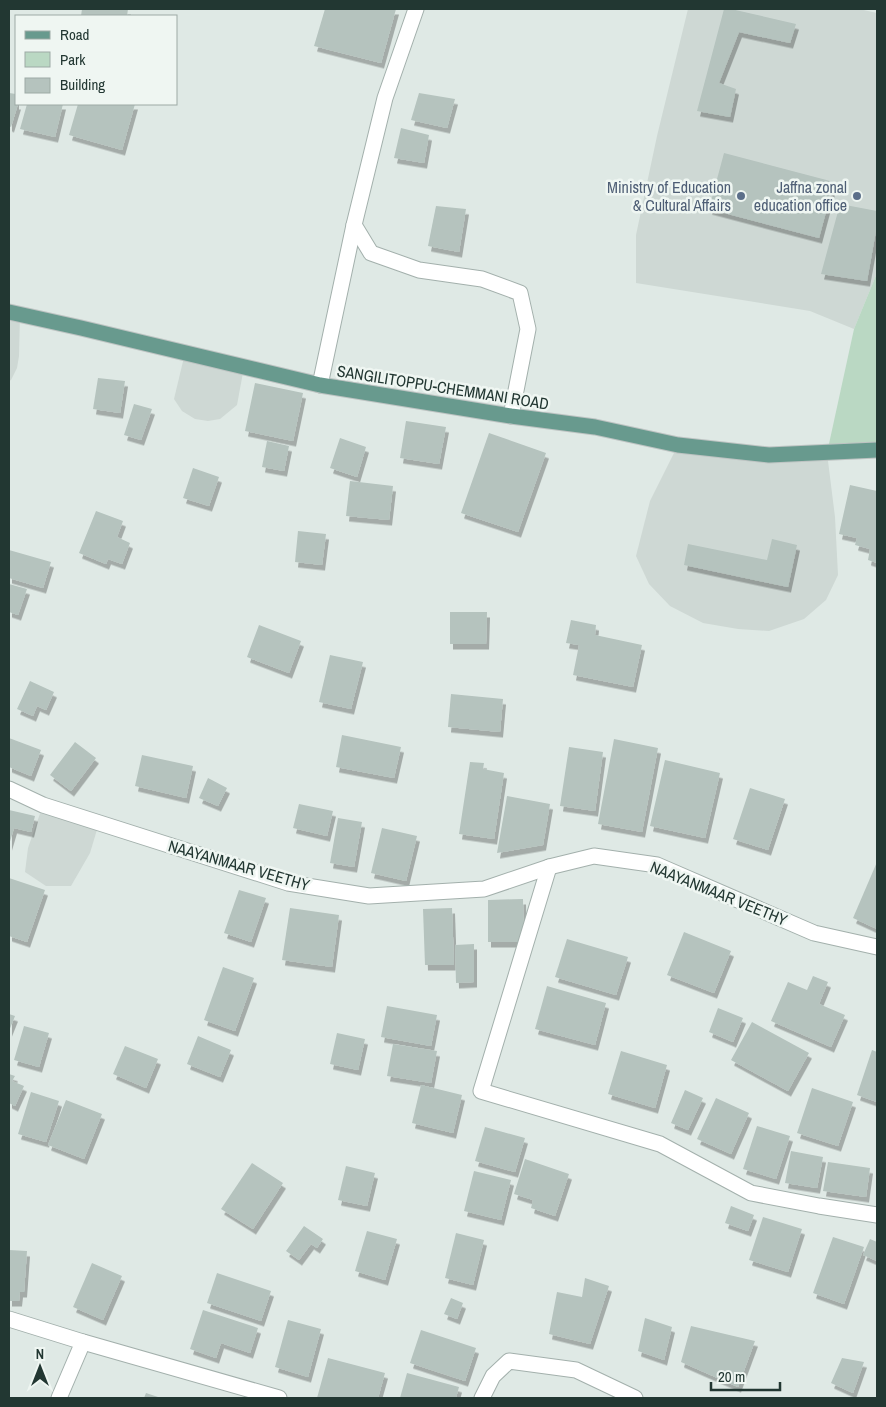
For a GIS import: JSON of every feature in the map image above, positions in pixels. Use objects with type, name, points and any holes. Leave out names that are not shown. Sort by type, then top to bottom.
[{"type":"main road","name":"SANGILITOPPU-CHEMMANI ROAD","points":[[9,312],[320,385],[595,428],[678,445],[770,455],[877,450]]},
{"type":"street","points":[[320,385],[354,225],[385,98],[416,9]]},
{"type":"street","points":[[354,225],[371,254],[419,270],[482,279],[520,293],[528,329],[511,416]]},
{"type":"street","name":"NAAYANMAAR VEETHY","points":[[9,789],[43,805],[288,883],[369,896],[484,889],[549,867],[594,856],[657,865],[814,933],[877,947]]},
{"type":"street","points":[[549,867],[481,1091],[660,1144],[751,1193],[877,1215]]},
{"type":"street","points":[[9,1319],[280,1398]]},
{"type":"street","points":[[59,1398],[83,1342]]},
{"type":"street","points":[[482,1398],[493,1376],[509,1361],[576,1370],[636,1398]]},
{"type":"shaded area","name":"Ministry of Education & Cultural Affairs","points":[[688,9],[859,9],[877,13],[877,273],[854,329],[810,311],[636,283],[636,235],[657,136]]},
{"type":"shaded area","points":[[9,312],[20,314],[19,356],[17,368],[9,381]]},
{"type":"shaded area","points":[[185,353],[244,367],[237,405],[220,419],[208,421],[195,419],[182,411],[174,399]]},
{"type":"shaded area","points":[[678,445],[827,453],[835,517],[838,575],[826,600],[804,619],[769,631],[738,629],[703,623],[670,606],[649,584],[636,556],[650,501]]},
{"type":"shaded area","points":[[43,805],[99,823],[90,853],[71,886],[46,886],[25,872],[28,848]]},
{"type":"green space","points":[[877,273],[877,450],[827,453],[854,329]]},
{"type":"building","points":[[82,9],[128,9],[127,15],[81,15]]},
{"type":"building","points":[[325,9],[396,9],[381,63],[314,46]]},
{"type":"building","points":[[724,9],[796,24],[790,43],[739,32],[719,83],[736,89],[730,117],[697,111]]},
{"type":"building","points":[[9,93],[15,94],[15,105],[18,105],[11,127],[9,126]]},
{"type":"building","points":[[419,93],[455,99],[447,128],[411,120]]},
{"type":"building","points":[[27,105],[63,105],[55,137],[20,129]]},
{"type":"building","points":[[78,105],[135,105],[122,150],[69,135]]},
{"type":"building","points":[[401,128],[429,135],[424,163],[394,158]]},
{"type":"building","points":[[724,153],[834,182],[819,238],[709,209]]},
{"type":"building","points":[[840,204],[877,211],[877,225],[867,281],[821,274]]},
{"type":"building","points":[[436,206],[466,209],[459,252],[428,246]]},
{"type":"building","points":[[98,378],[125,381],[120,413],[93,409]]},
{"type":"building","points":[[255,383],[303,393],[293,441],[245,431]]},
{"type":"building","points":[[134,404],[152,409],[141,440],[124,435]]},
{"type":"building","points":[[406,421],[446,427],[439,464],[400,458]]},
{"type":"building","points":[[489,433],[546,453],[518,532],[461,513]]},
{"type":"building","points":[[340,438],[366,447],[357,477],[330,468]]},
{"type":"building","points":[[267,441],[289,446],[284,471],[262,467]]},
{"type":"building","points":[[193,468],[219,477],[209,506],[183,498]]},
{"type":"building","points":[[350,481],[393,486],[389,520],[346,516]]},
{"type":"building","points":[[850,485],[877,491],[877,563],[868,560],[870,549],[855,545],[857,538],[839,534]]},
{"type":"building","points":[[96,511],[123,521],[117,537],[130,543],[122,564],[108,559],[106,564],[79,553]]},
{"type":"building","points":[[298,531],[326,534],[322,565],[295,562]]},
{"type":"building","points":[[772,539],[797,545],[788,587],[684,565],[688,544],[767,560]]},
{"type":"building","points":[[9,550],[51,562],[43,588],[9,578]]},
{"type":"building","points":[[9,584],[27,589],[18,615],[9,612]]},
{"type":"building","points":[[450,612],[487,612],[486,644],[450,644]]},
{"type":"building","points":[[571,620],[596,625],[595,635],[642,645],[633,687],[573,675],[579,645],[566,643]]},
{"type":"building","points":[[259,625],[301,641],[289,673],[247,657]]},
{"type":"building","points":[[330,655],[363,662],[351,709],[319,702]]},
{"type":"building","points":[[30,681],[54,692],[46,710],[37,706],[33,716],[17,709]]},
{"type":"building","points":[[451,694],[503,699],[500,732],[448,727]]},
{"type":"building","points":[[342,735],[401,747],[394,778],[336,767]]},
{"type":"building","points":[[9,738],[41,750],[31,776],[9,767]]},
{"type":"building","points":[[614,739],[658,748],[642,832],[598,824]]},
{"type":"building","points":[[75,742],[96,758],[71,791],[50,775]]},
{"type":"building","points":[[569,747],[603,752],[595,811],[560,806]]},
{"type":"building","points":[[142,755],[193,766],[186,798],[135,786]]},
{"type":"building","points":[[665,760],[720,773],[705,838],[650,826]]},
{"type":"building","points":[[470,762],[484,763],[483,769],[504,773],[494,839],[459,834]]},
{"type":"building","points":[[208,778],[227,788],[218,806],[199,798]]},
{"type":"building","points":[[750,788],[785,799],[768,850],[733,839]]},
{"type":"building","points":[[507,796],[550,804],[543,845],[497,853]]},
{"type":"building","points":[[299,804],[333,811],[327,836],[293,828]]},
{"type":"building","points":[[9,810],[35,816],[31,832],[14,828],[9,845]]},
{"type":"building","points":[[338,818],[362,822],[354,867],[330,863]]},
{"type":"building","points":[[382,828],[417,836],[406,881],[371,873]]},
{"type":"building","points":[[877,862],[877,929],[853,918]]},
{"type":"building","points":[[9,878],[45,890],[27,942],[9,936]]},
{"type":"building","points":[[239,890],[266,898],[251,942],[224,933]]},
{"type":"building","points":[[523,899],[524,942],[488,942],[488,900]]},
{"type":"building","points":[[290,908],[339,915],[332,967],[282,960]]},
{"type":"building","points":[[452,908],[454,965],[425,965],[423,909]]},
{"type":"building","points":[[684,932],[731,951],[714,993],[667,975]]},
{"type":"building","points":[[567,939],[628,957],[616,995],[555,977]]},
{"type":"building","points":[[474,944],[474,982],[456,983],[455,945]]},
{"type":"building","points":[[223,967],[254,978],[235,1031],[204,1020]]},
{"type":"building","points":[[813,976],[828,982],[819,1004],[845,1015],[831,1047],[771,1021],[788,982],[807,990]]},
{"type":"building","points":[[547,986],[606,1003],[595,1045],[535,1029]]},
{"type":"building","points":[[387,1006],[437,1015],[431,1046],[381,1037]]},
{"type":"building","points":[[718,1008],[743,1018],[733,1042],[709,1032]]},
{"type":"building","points":[[9,1014],[15,1016],[9,1031]]},
{"type":"building","points":[[752,1022],[809,1053],[788,1091],[731,1060]]},
{"type":"building","points":[[24,1026],[49,1033],[39,1067],[14,1060]]},
{"type":"building","points":[[337,1033],[365,1039],[358,1070],[330,1064]]},
{"type":"building","points":[[198,1036],[231,1050],[220,1077],[187,1064]]},
{"type":"building","points":[[393,1044],[437,1051],[431,1083],[387,1076]]},
{"type":"building","points":[[125,1046],[158,1059],[146,1088],[113,1074]]},
{"type":"building","points":[[872,1050],[877,1052],[877,1102],[857,1095]]},
{"type":"building","points":[[621,1051],[667,1065],[655,1108],[608,1094]]},
{"type":"building","points":[[9,1074],[15,1076],[12,1081],[24,1086],[15,1106],[9,1103]]},
{"type":"building","points":[[421,1085],[462,1095],[453,1133],[412,1123]]},
{"type":"building","points":[[812,1088],[853,1102],[838,1146],[797,1133]]},
{"type":"building","points":[[685,1090],[703,1098],[688,1130],[671,1123]]},
{"type":"building","points":[[31,1092],[59,1101],[46,1142],[18,1134]]},
{"type":"building","points":[[716,1098],[749,1113],[731,1154],[697,1139]]},
{"type":"building","points":[[66,1100],[102,1114],[84,1159],[48,1145]]},
{"type":"building","points":[[757,1126],[790,1136],[776,1179],[743,1169]]},
{"type":"building","points":[[485,1127],[525,1138],[515,1172],[475,1161]]},
{"type":"building","points":[[791,1151],[823,1157],[817,1188],[785,1183]]},
{"type":"building","points":[[525,1159],[569,1174],[555,1216],[531,1208],[533,1200],[514,1194]]},
{"type":"building","points":[[828,1162],[870,1168],[866,1197],[823,1191]]},
{"type":"building","points":[[252,1163],[283,1183],[253,1229],[221,1209]]},
{"type":"building","points":[[346,1166],[375,1173],[367,1206],[338,1200]]},
{"type":"building","points":[[474,1171],[511,1180],[501,1220],[464,1211]]},
{"type":"building","points":[[731,1206],[754,1215],[748,1231],[725,1223]]},
{"type":"building","points":[[763,1217],[802,1229],[788,1272],[749,1260]]},
{"type":"building","points":[[304,1226],[323,1239],[317,1248],[311,1244],[299,1260],[286,1251]]},
{"type":"building","points":[[367,1231],[397,1239],[385,1280],[355,1271]]},
{"type":"building","points":[[456,1233],[484,1240],[473,1285],[445,1278]]},
{"type":"building","points":[[833,1237],[864,1247],[844,1304],[813,1293]]},
{"type":"building","points":[[870,1239],[877,1242],[877,1261],[863,1255]]},
{"type":"building","points":[[9,1250],[27,1251],[24,1292],[20,1292],[19,1301],[9,1301]]},
{"type":"building","points":[[92,1263],[122,1276],[103,1320],[73,1307]]},
{"type":"building","points":[[217,1273],[271,1291],[261,1321],[207,1303]]},
{"type":"building","points":[[585,1278],[609,1286],[590,1344],[549,1334],[557,1292],[582,1297]]},
{"type":"building","points":[[451,1298],[463,1303],[457,1319],[444,1314]]},
{"type":"building","points":[[203,1310],[258,1328],[250,1353],[221,1343],[216,1358],[190,1349]]},
{"type":"building","points":[[645,1318],[672,1327],[664,1360],[638,1351]]},
{"type":"building","points":[[288,1320],[321,1329],[308,1377],[275,1367]]},
{"type":"building","points":[[691,1326],[755,1341],[738,1387],[681,1362]]},
{"type":"building","points":[[421,1330],[476,1348],[465,1381],[410,1363]]},
{"type":"building","points":[[328,1358],[385,1373],[378,1398],[317,1398]]},
{"type":"building","points":[[842,1358],[864,1362],[853,1393],[831,1383]]},
{"type":"building","points":[[407,1373],[459,1387],[456,1398],[400,1398]]},
{"type":"building","points":[[146,1393],[161,1398],[144,1398]]},
{"type":"place","name":"Ministry of Education & Cultural Affairs","points":[[741,196]]},
{"type":"place","name":"Jaffna zonal education office","points":[[857,196]]}]
